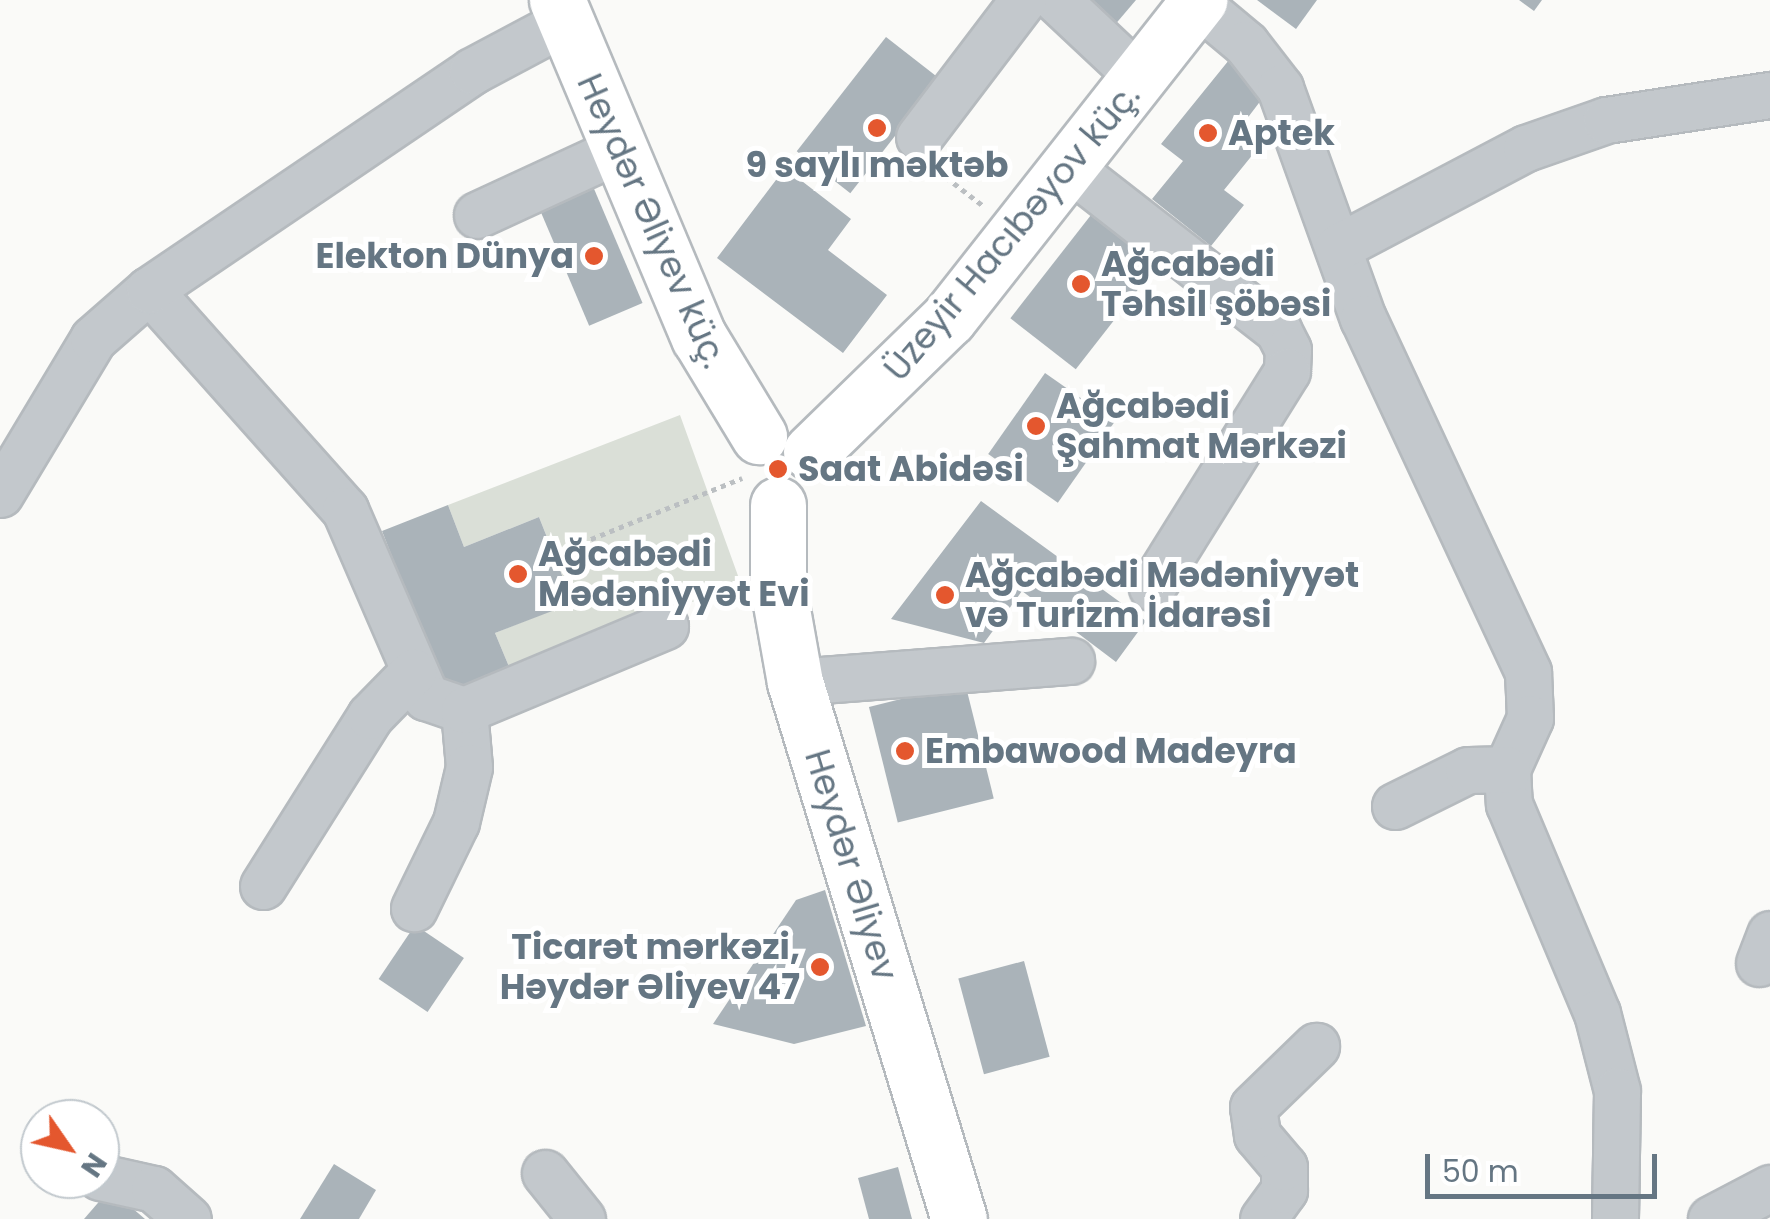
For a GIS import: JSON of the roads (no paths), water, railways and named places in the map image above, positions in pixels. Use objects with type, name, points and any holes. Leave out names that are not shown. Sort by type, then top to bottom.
[{"type":"main road","name":"Üzeyir Hacıbəyov küç.","points":[[760,473],[809,487],[812,452],[906,366],[1019,233],[1198,1]]},
{"type":"main road","name":"Heydər Əliyev küç.","points":[[562,11],[760,473]]},
{"type":"main road","name":"Heydər Əliyev","points":[[760,473],[795,682],[959,1219]]},
{"type":"street","points":[[922,149],[1023,0]]},
{"type":"street","points":[[1057,0],[1140,78]]},
{"type":"street","points":[[1198,1],[1246,44],[1280,88],[1364,318],[1528,672],[1530,718],[1507,770],[1509,804],[1597,1013],[1616,1090],[1615,1219]]},
{"type":"street","points":[[0,494],[93,339],[150,290],[562,11]]},
{"type":"street","points":[[1338,247],[1542,143],[1606,120],[1770,95]]},
{"type":"street","points":[[477,215],[620,149]]},
{"type":"street","points":[[1070,168],[1278,330],[1288,350],[1287,371],[1152,586]]},
{"type":"street","points":[[150,290],[346,510],[426,696],[464,710],[665,626]]},
{"type":"street","points":[[795,682],[1071,662]]},
{"type":"street","points":[[263,886],[370,716],[413,672]]},
{"type":"street","points":[[414,908],[456,822],[470,753],[464,710]]},
{"type":"street","points":[[1396,806],[1468,770],[1507,770]]},
{"type":"street","points":[[1262,1219],[1284,1190],[1284,1166],[1257,1135],[1252,1107],[1316,1046]]},
{"type":"street","points":[[545,1173],[582,1219]]},
{"type":"street","points":[[120,1181],[154,1189],[188,1219]]},
{"type":"street","points":[[1712,1219],[1770,1188]]},
{"type":"place","name":"9 saylı məktəb","points":[[877,128]]},
{"type":"place","name":"Aptek","points":[[1208,133]]},
{"type":"place","name":"Elekton Dünya","points":[[594,256]]},
{"type":"place","name":"Ağcabədi Təhsil şöbəsi","points":[[1081,284]]},
{"type":"place","name":"Ağcabədi Şahmat Mərkəzi","points":[[1036,426]]},
{"type":"place","name":"Saat Abidəsi","points":[[778,469]]},
{"type":"place","name":"Ağcabədi Mədəniyyət Evi","points":[[518,574]]},
{"type":"place","name":"Ağcabədi Mədəniyyət və Turizm İdarəsi","points":[[945,595]]},
{"type":"place","name":"Embawood Madeyra","points":[[905,751]]},
{"type":"place","name":"Ticarət mərkəzi, Həydər Əliyev 47","points":[[820,967]]}]
